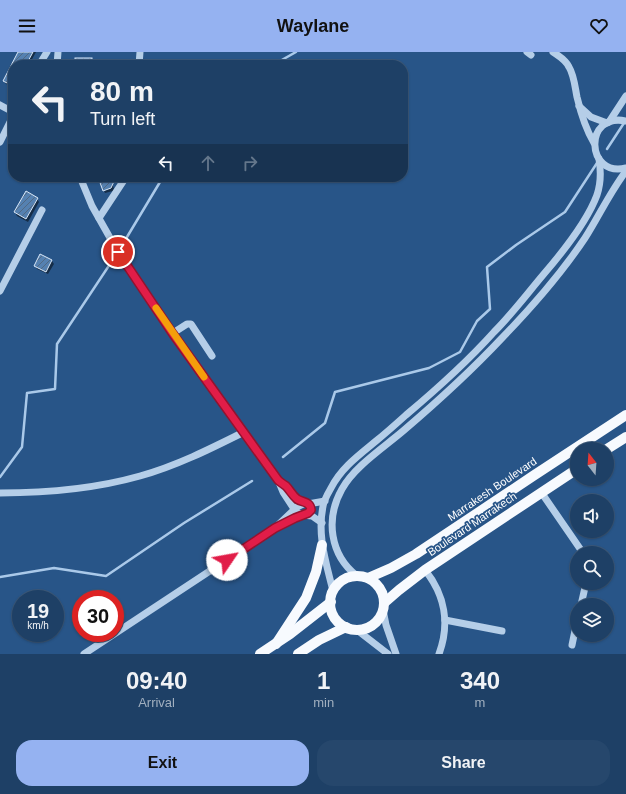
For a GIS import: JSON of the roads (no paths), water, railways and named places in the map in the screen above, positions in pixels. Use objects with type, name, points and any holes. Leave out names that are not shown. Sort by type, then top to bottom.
[{"type":"main road","name":"Marrakesh Boulevard","points":[[368,578],[416,554],[626,415]]},
{"type":"main road","points":[[614,445],[626,437]]},
{"type":"main road","name":"Boulevard Marrakech","points":[[357,630],[364,629],[376,622],[380,616],[383,606],[399,590],[425,570],[570,473]]},
{"type":"main road","points":[[276,644],[306,598],[316,572],[322,545]]},
{"type":"main road","points":[[357,630],[346,627],[336,620],[331,608],[333,591],[341,582],[357,576],[368,578],[374,582],[381,591],[383,606]]},
{"type":"main road","points":[[260,654],[304,624],[331,602]]},
{"type":"main road","points":[[298,654],[319,640],[346,627]]},
{"type":"street","points":[[553,52],[570,67],[579,106],[599,159],[610,167],[626,169]]},
{"type":"street","points":[[594,143],[599,130],[608,122],[626,96]]},
{"type":"street","points":[[579,106],[591,117],[601,122],[620,120],[626,121]]},
{"type":"street","points":[[0,142],[8,126]]},
{"type":"street","points":[[333,591],[322,545],[322,523],[324,501],[334,482],[352,460],[405,416],[479,348],[507,318],[552,264],[575,233],[595,200],[600,180],[599,159]]},
{"type":"street","points":[[357,576],[348,569],[340,557],[336,550],[333,536],[335,506],[346,483],[353,473],[363,464],[456,384],[522,317],[554,279],[584,239],[626,169]]},
{"type":"street","points":[[82,182],[86,193],[118,252],[173,334],[278,480],[294,496],[310,505],[310,512],[275,528],[84,654]]},
{"type":"street","points":[[99,218],[123,182]]},
{"type":"street","points":[[0,291],[3,276],[42,210]]},
{"type":"street","points":[[173,334],[187,324],[191,324],[212,356]]},
{"type":"street","points":[[0,493],[76,489],[120,482],[180,462],[244,432]]},
{"type":"street","points":[[278,480],[282,492],[294,510],[303,515],[312,516],[322,523]]},
{"type":"street","points":[[541,492],[578,546]]},
{"type":"street","points":[[275,528],[300,505],[324,501]]},
{"type":"street","points":[[425,570],[435,585],[442,602],[445,620],[439,654]]},
{"type":"street","points":[[383,606],[386,625],[396,654]]},
{"type":"street","points":[[445,620],[502,631]]},
{"type":"street","points":[[357,630],[388,654]]},
{"type":"waterway","points":[[282,60],[296,52]]},
{"type":"waterway","points":[[607,149],[624,123]]},
{"type":"waterway","points":[[283,457],[325,423],[335,392],[429,368],[460,352],[477,321],[490,309],[487,267],[516,245],[565,212],[597,163]]},
{"type":"waterway","points":[[0,477],[22,447],[27,393],[55,389],[57,344],[118,252],[160,182]]},
{"type":"waterway","points":[[0,577],[54,568],[106,576],[184,523],[252,481]]}]
